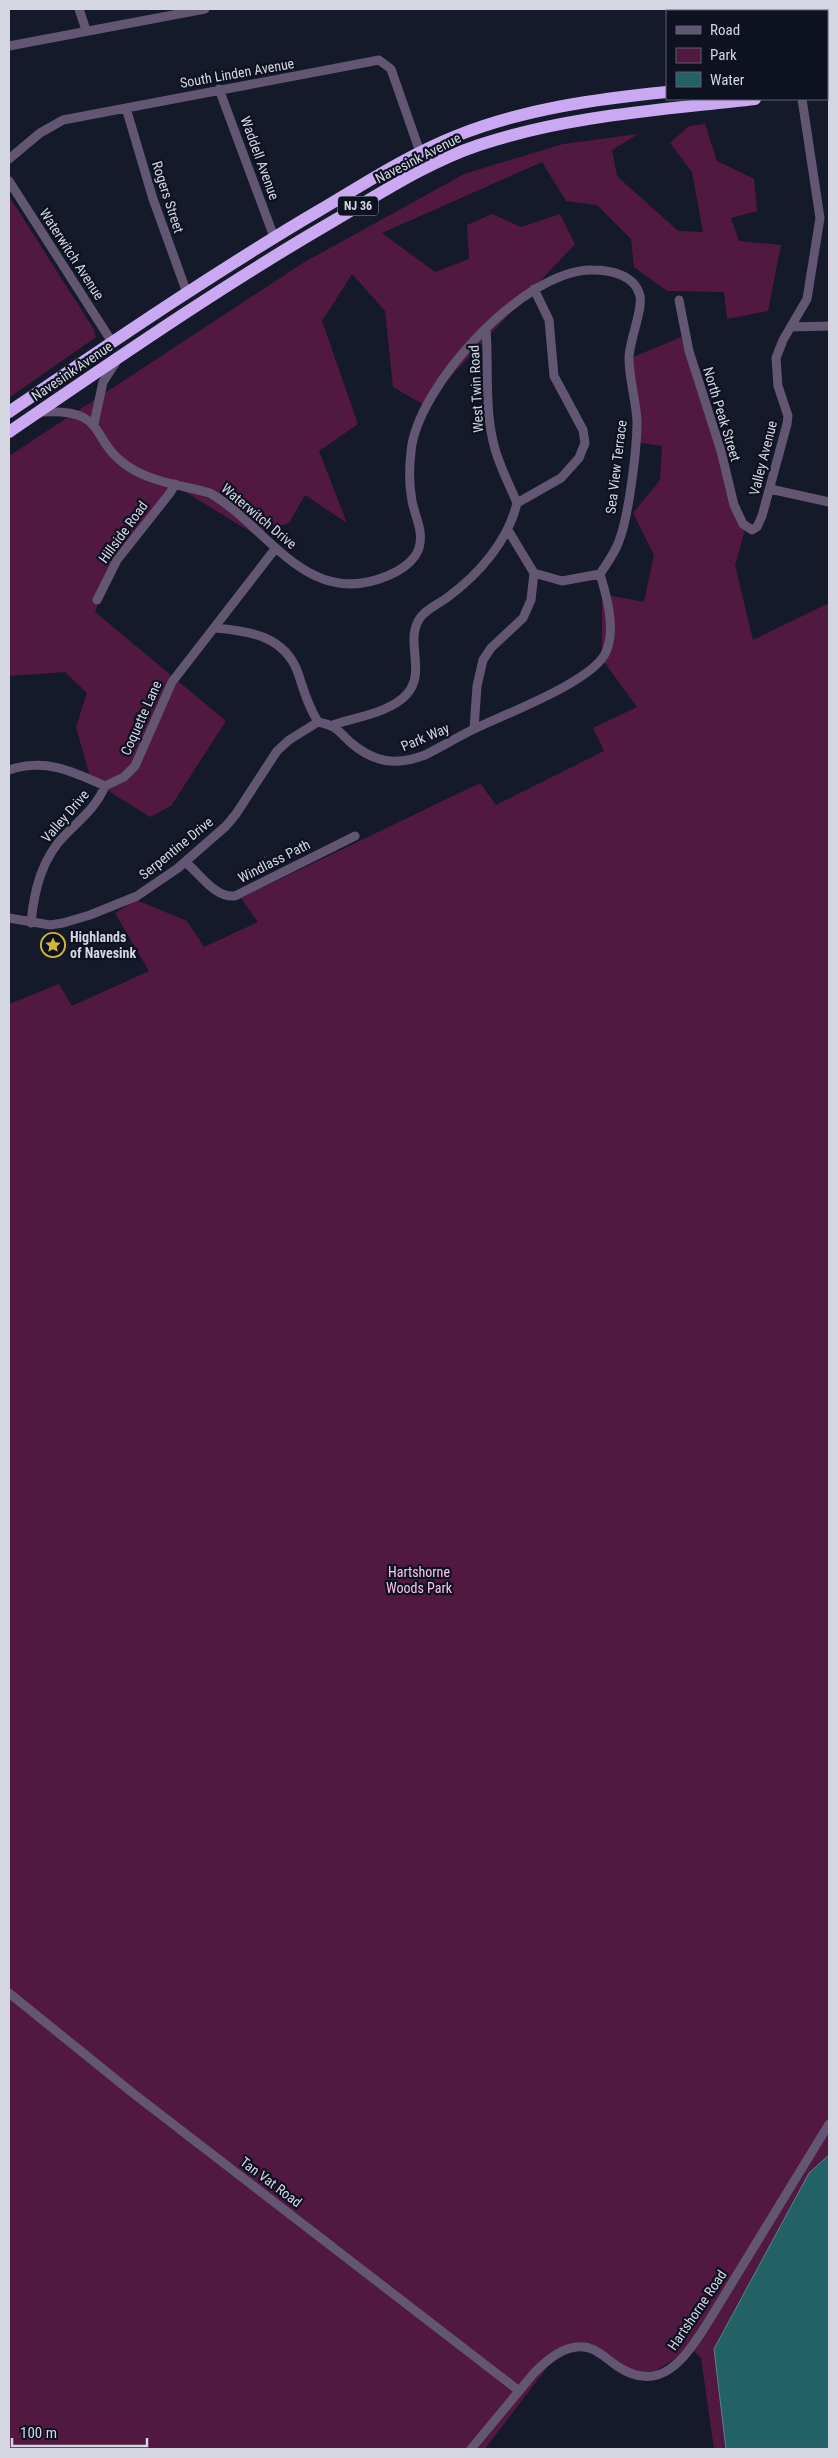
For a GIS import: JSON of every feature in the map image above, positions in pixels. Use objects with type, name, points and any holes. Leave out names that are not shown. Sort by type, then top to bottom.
[{"type":"highway","name":"Navesink Avenue","points":[[9,412],[274,236],[420,152],[472,130],[532,113],[581,103],[666,92]]},
{"type":"highway","name":"Navesink Avenue","points":[[9,432],[119,357],[302,238],[402,181],[461,151],[509,135],[589,118],[746,100]]},
{"type":"street","points":[[79,9],[86,30]]},
{"type":"street","points":[[9,46],[169,12],[205,9]]},
{"type":"street","name":"South Linden Avenue","points":[[9,158],[40,133],[57,123],[78,116],[378,60],[391,69],[420,152]]},
{"type":"street","name":"Waddell Avenue","points":[[219,89],[274,236]]},
{"type":"street","name":"Valley Avenue","points":[[765,507],[788,416],[778,386],[776,358],[809,294],[825,218],[802,100]]},
{"type":"street","name":"Rogers Street","points":[[126,108],[153,199],[187,293]]},
{"type":"street","name":"Waterwitch Avenue","points":[[9,181],[112,342]]},
{"type":"street","name":"Waterwitch Drive","points":[[94,424],[111,449],[126,465],[175,484],[210,493],[218,497],[234,509],[276,549],[312,575],[329,582],[355,584],[369,582],[394,573],[414,558],[418,550],[421,538],[412,500],[410,478],[411,451],[417,425],[440,383],[466,350],[501,314],[534,289],[568,272],[591,270],[615,272]]},
{"type":"street","name":"Sea View Terrace","points":[[600,574],[611,559],[621,538],[636,437],[636,402],[629,357],[640,298],[633,284],[615,272]]},
{"type":"street","points":[[336,724],[377,711],[406,695],[414,683],[416,672],[413,637],[417,623],[430,608],[448,597],[474,574],[493,552],[508,530],[518,503],[561,478],[579,458],[585,443],[583,430],[554,376],[550,325],[534,289]]},
{"type":"street","name":"North Peak Street","points":[[678,300],[692,364],[721,451],[727,482],[739,517],[746,527],[752,530],[757,527],[765,507]]},
{"type":"street","points":[[791,327],[829,326]]},
{"type":"street","name":"West Twin Road","points":[[486,329],[491,430],[495,450],[518,503]]},
{"type":"street","points":[[38,412],[78,413],[94,424],[103,382],[119,357]]},
{"type":"street","name":"Hillside Road","points":[[97,600],[117,560],[170,494],[175,484]]},
{"type":"street","points":[[770,489],[829,502]]},
{"type":"street","points":[[474,729],[477,686],[483,660],[491,648],[526,613],[532,600],[534,573],[508,530]]},
{"type":"street","name":"Coquette Lane","points":[[105,786],[124,777],[135,766],[166,693],[186,663],[216,628],[276,549]]},
{"type":"street","points":[[534,573],[562,581],[600,574]]},
{"type":"street","name":"Park Way","points":[[318,722],[336,724],[366,754],[393,762],[406,762],[425,755],[566,685],[590,670],[605,655],[609,635],[609,618],[600,574]]},
{"type":"street","points":[[216,628],[263,635],[280,646],[290,658],[297,671],[306,702],[318,722]]},
{"type":"street","name":"Serpentine Drive","points":[[9,918],[50,925],[63,923],[124,903],[143,892],[185,862],[236,814],[277,751],[289,740],[318,722]]},
{"type":"street","points":[[9,770],[20,766],[52,766],[71,770],[105,786]]},
{"type":"street","name":"Valley Drive","points":[[31,923],[36,887],[48,858],[66,833],[90,812],[105,786]]},
{"type":"street","name":"Windlass Path","points":[[185,862],[215,890],[223,894],[235,896],[355,836]]},
{"type":"street","name":"Tan Vat Road","points":[[9,1993],[134,2094],[518,2390]]},
{"type":"street","name":"Hartshorne Road","points":[[471,2449],[518,2390],[553,2356],[575,2347],[594,2350],[622,2369],[637,2376],[647,2377],[673,2368],[683,2358],[705,2327],[829,2124]]},
{"type":"green space","points":[[705,124],[717,161],[754,179],[757,211],[731,218],[739,241],[781,245],[768,311],[727,319],[724,292],[667,291],[634,267],[631,239],[597,205],[566,201],[542,162],[382,233],[435,272],[469,259],[467,225],[492,214],[521,227],[560,214],[575,244],[424,405],[393,387],[385,311],[352,274],[322,321],[358,424],[319,451],[347,523],[305,495],[289,523],[254,534],[179,488],[111,563],[95,612],[226,721],[171,806],[150,817],[91,780],[76,727],[87,693],[65,672],[9,676],[9,456],[303,263],[464,174],[563,144],[638,134],[612,150],[617,176],[678,231],[703,232],[692,172],[670,143],[689,126]]},
{"type":"green space","points":[[9,196],[93,328],[96,337],[9,398]]},
{"type":"green space","name":"Hartshorne Woods Park","points":[[681,337],[745,530],[735,565],[753,640],[829,603],[829,2155],[809,2173],[714,2349],[726,2449],[714,2449],[701,2358],[691,2348],[645,2378],[578,2343],[552,2361],[485,2449],[9,2449],[9,1004],[59,984],[72,1006],[149,971],[115,913],[136,900],[187,921],[204,947],[258,922],[241,898],[480,783],[496,805],[604,751],[593,728],[637,707],[602,659],[602,594],[644,602],[654,555],[633,513],[660,480],[662,446],[636,442],[631,358]]},
{"type":"water","points":[[829,2155],[829,2449],[726,2449],[714,2349],[809,2173]]},
{"type":"place","name":"Highlands of Navesink","points":[[53,945]]}]
